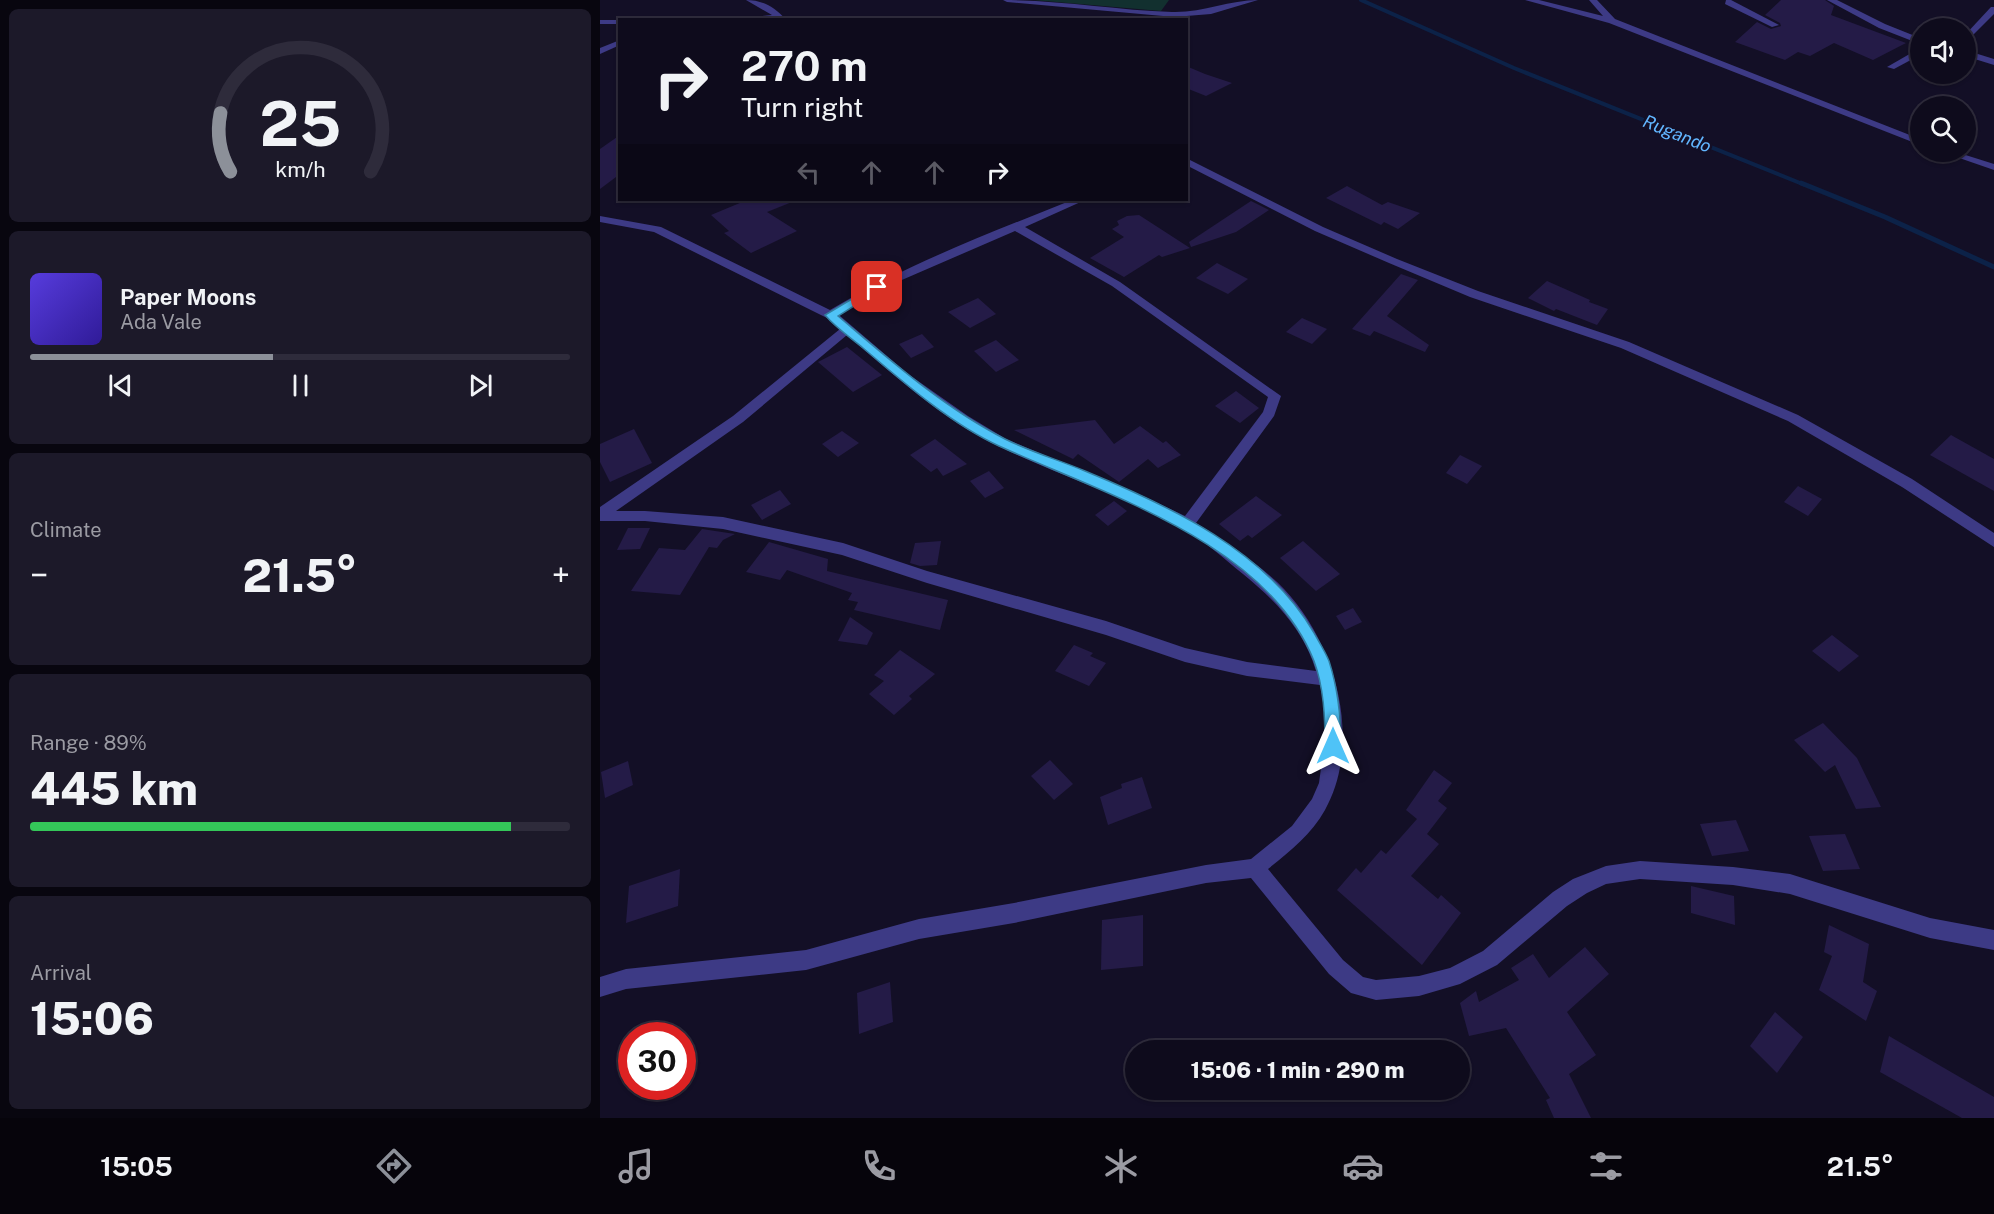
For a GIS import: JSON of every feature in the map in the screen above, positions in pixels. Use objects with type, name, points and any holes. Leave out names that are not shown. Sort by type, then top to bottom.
[{"type":"street","points":[[750,0],[771,10],[780,18]]},
{"type":"street","points":[[1007,0],[1174,15],[1211,12],[1254,0]]},
{"type":"street","points":[[1529,0],[1612,21],[1910,138]]},
{"type":"street","points":[[1593,0],[1612,21]]},
{"type":"street","points":[[1726,1],[1747,0]]},
{"type":"street","points":[[1831,0],[1882,26],[1910,37]]},
{"type":"street","points":[[1726,1],[1775,26]]},
{"type":"street","points":[[1976,28],[1994,9]]},
{"type":"street","points":[[600,22],[618,22]]},
{"type":"street","points":[[600,51],[618,43]]},
{"type":"street","points":[[1976,56],[1994,62]]},
{"type":"street","points":[[1891,68],[1910,57]]},
{"type":"street","points":[[1976,161],[1994,167]]},
{"type":"street","points":[[1188,162],[1309,224],[1393,261],[1474,294],[1625,345],[1793,418],[1907,483],[1994,541]]},
{"type":"street","points":[[831,315],[877,287],[1078,201]]},
{"type":"street","points":[[600,219],[657,229],[831,315],[904,377],[963,419],[1001,442],[1083,475],[1186,524],[1239,561],[1278,593],[1296,616],[1321,660],[1333,708],[1333,746],[1328,784],[1318,806],[1299,832],[1255,868],[1206,874],[1014,913],[919,929],[806,960],[626,979],[600,987]]},
{"type":"street","points":[[1015,226],[1116,284],[1275,396],[1269,412],[1186,524]]},
{"type":"street","points":[[600,515],[738,418],[846,330]]},
{"type":"street","points":[[600,515],[645,516],[723,523],[843,549],[927,577],[1106,628],[1185,655],[1246,669],[1326,679]]},
{"type":"street","points":[[1255,868],[1336,967],[1358,986],[1376,990],[1419,986],[1453,977],[1490,958],[1560,899],[1580,886],[1606,875],[1640,870],[1733,876],[1791,884],[1930,928],[1994,940]]},
{"type":"green space","points":[[1033,0],[1169,0],[1161,11]]},
{"type":"building","points":[[1781,0],[1825,0],[1834,6],[1831,15],[1906,43],[1873,60],[1834,43],[1810,56],[1798,52],[1785,60],[1735,42],[1757,22],[1771,29],[1781,26],[1780,23],[1765,15]]},
{"type":"building","points":[[1188,67],[1232,83],[1206,96],[1188,89]]},
{"type":"building","points":[[618,136],[618,176],[600,189],[600,149]]},
{"type":"building","points":[[1347,186],[1382,205],[1388,202],[1420,213],[1398,229],[1384,222],[1381,225],[1326,198]]},
{"type":"building","points":[[745,201],[794,201],[767,212],[797,231],[751,253],[724,233],[729,231],[711,215]]},
{"type":"building","points":[[1251,201],[1269,210],[1236,232],[1191,247],[1189,242]]},
{"type":"building","points":[[1139,215],[1190,248],[1162,257],[1159,255],[1124,277],[1090,258],[1124,237],[1112,229],[1119,225],[1117,221],[1127,216]]},
{"type":"building","points":[[1217,263],[1248,279],[1228,294],[1196,278]]},
{"type":"building","points":[[1401,274],[1418,280],[1387,316],[1429,345],[1425,352],[1374,331],[1370,336],[1352,329]]},
{"type":"building","points":[[1547,281],[1608,309],[1597,325],[1556,309],[1554,311],[1528,298]]},
{"type":"building","points":[[978,298],[996,314],[970,328],[948,312]]},
{"type":"building","points":[[1302,318],[1327,329],[1312,344],[1286,332]]},
{"type":"building","points":[[922,334],[934,347],[911,358],[899,344]]},
{"type":"building","points":[[996,340],[1019,360],[996,372],[974,351]]},
{"type":"building","points":[[847,347],[882,375],[853,392],[818,362]]},
{"type":"building","points":[[1236,391],[1259,408],[1240,423],[1215,406]]},
{"type":"building","points":[[1095,420],[1114,444],[1140,426],[1163,443],[1166,441],[1181,455],[1158,468],[1148,459],[1119,482],[1078,454],[1073,459],[1014,430]]},
{"type":"building","points":[[634,429],[652,463],[610,482],[600,462],[600,444]]},
{"type":"building","points":[[842,431],[859,443],[838,457],[822,444]]},
{"type":"building","points":[[1951,435],[1994,459],[1994,491],[1930,455]]},
{"type":"building","points":[[935,439],[967,464],[943,476],[937,468],[931,472],[910,455]]},
{"type":"building","points":[[1460,455],[1482,466],[1467,484],[1446,473]]},
{"type":"building","points":[[989,471],[1004,488],[985,498],[970,481]]},
{"type":"building","points":[[1798,486],[1822,499],[1808,516],[1784,502]]},
{"type":"building","points":[[780,490],[791,504],[762,520],[751,505]]},
{"type":"building","points":[[1256,496],[1282,515],[1252,538],[1248,535],[1240,541],[1219,524]]},
{"type":"building","points":[[1114,501],[1127,511],[1108,526],[1095,515]]},
{"type":"building","points":[[628,528],[650,528],[640,549],[617,550]]},
{"type":"building","points":[[702,529],[735,534],[723,540],[717,548],[709,547],[680,595],[631,591],[659,548],[685,550]]},
{"type":"building","points":[[941,541],[937,565],[920,566],[910,563],[915,543]]},
{"type":"building","points":[[1303,541],[1340,574],[1316,591],[1280,558]]},
{"type":"building","points":[[769,542],[828,559],[827,571],[948,600],[940,630],[854,610],[858,602],[848,600],[852,593],[787,570],[780,580],[746,572]]},
{"type":"building","points":[[1353,608],[1362,622],[1345,630],[1336,616]]},
{"type":"building","points":[[850,617],[873,633],[867,645],[838,641]]},
{"type":"building","points":[[1832,635],[1859,656],[1839,672],[1812,651]]},
{"type":"building","points":[[1074,645],[1093,653],[1090,656],[1106,663],[1089,686],[1055,671]]},
{"type":"building","points":[[900,650],[935,674],[909,696],[912,699],[894,715],[869,694],[884,681],[874,675]]},
{"type":"building","points":[[1823,723],[1857,758],[1881,807],[1856,809],[1835,765],[1825,772],[1794,740]]},
{"type":"building","points":[[1050,760],[1073,784],[1054,800],[1031,776]]},
{"type":"building","points":[[628,761],[633,785],[605,798],[601,772]]},
{"type":"building","points":[[1434,770],[1452,783],[1438,801],[1447,808],[1427,834],[1439,844],[1411,876],[1438,899],[1441,895],[1461,913],[1422,965],[1337,890],[1356,868],[1361,873],[1381,850],[1386,854],[1417,819],[1406,810]]},
{"type":"building","points":[[1142,777],[1152,808],[1108,825],[1100,797],[1122,788],[1121,784]]},
{"type":"building","points":[[1736,820],[1749,851],[1712,856],[1700,824]]},
{"type":"building","points":[[1845,834],[1860,869],[1823,871],[1809,836]]},
{"type":"building","points":[[680,869],[678,906],[626,923],[629,886]]},
{"type":"building","points":[[1691,886],[1734,896],[1735,925],[1691,913]]},
{"type":"building","points":[[1143,915],[1143,966],[1101,970],[1102,920]]},
{"type":"building","points":[[1829,925],[1869,944],[1863,982],[1877,991],[1866,1021],[1819,990],[1832,956],[1824,952]]},
{"type":"building","points":[[1585,947],[1609,974],[1567,1012],[1596,1055],[1569,1074],[1591,1118],[1554,1118],[1546,1100],[1550,1098],[1506,1028],[1469,1036],[1460,1003],[1476,991],[1479,1002],[1519,980],[1511,968],[1533,954],[1549,978]]},
{"type":"building","points":[[890,982],[893,1022],[859,1034],[857,993]]},
{"type":"building","points":[[1775,1012],[1803,1037],[1777,1073],[1750,1046]]},
{"type":"building","points":[[1889,1036],[1994,1097],[1994,1118],[1962,1118],[1880,1072]]},
{"type":"waterway","name":"Rugando","points":[[1361,0],[1514,68],[1805,185]]},
{"type":"waterway","name":"Rugando","points":[[1801,183],[1885,217],[1994,267]]},
{"type":"route","points":[[877,287],[831,315],[904,377],[963,419],[1001,442],[1083,475],[1186,524],[1217,544],[1278,593],[1296,616],[1321,660],[1333,708],[1333,746]]}]
